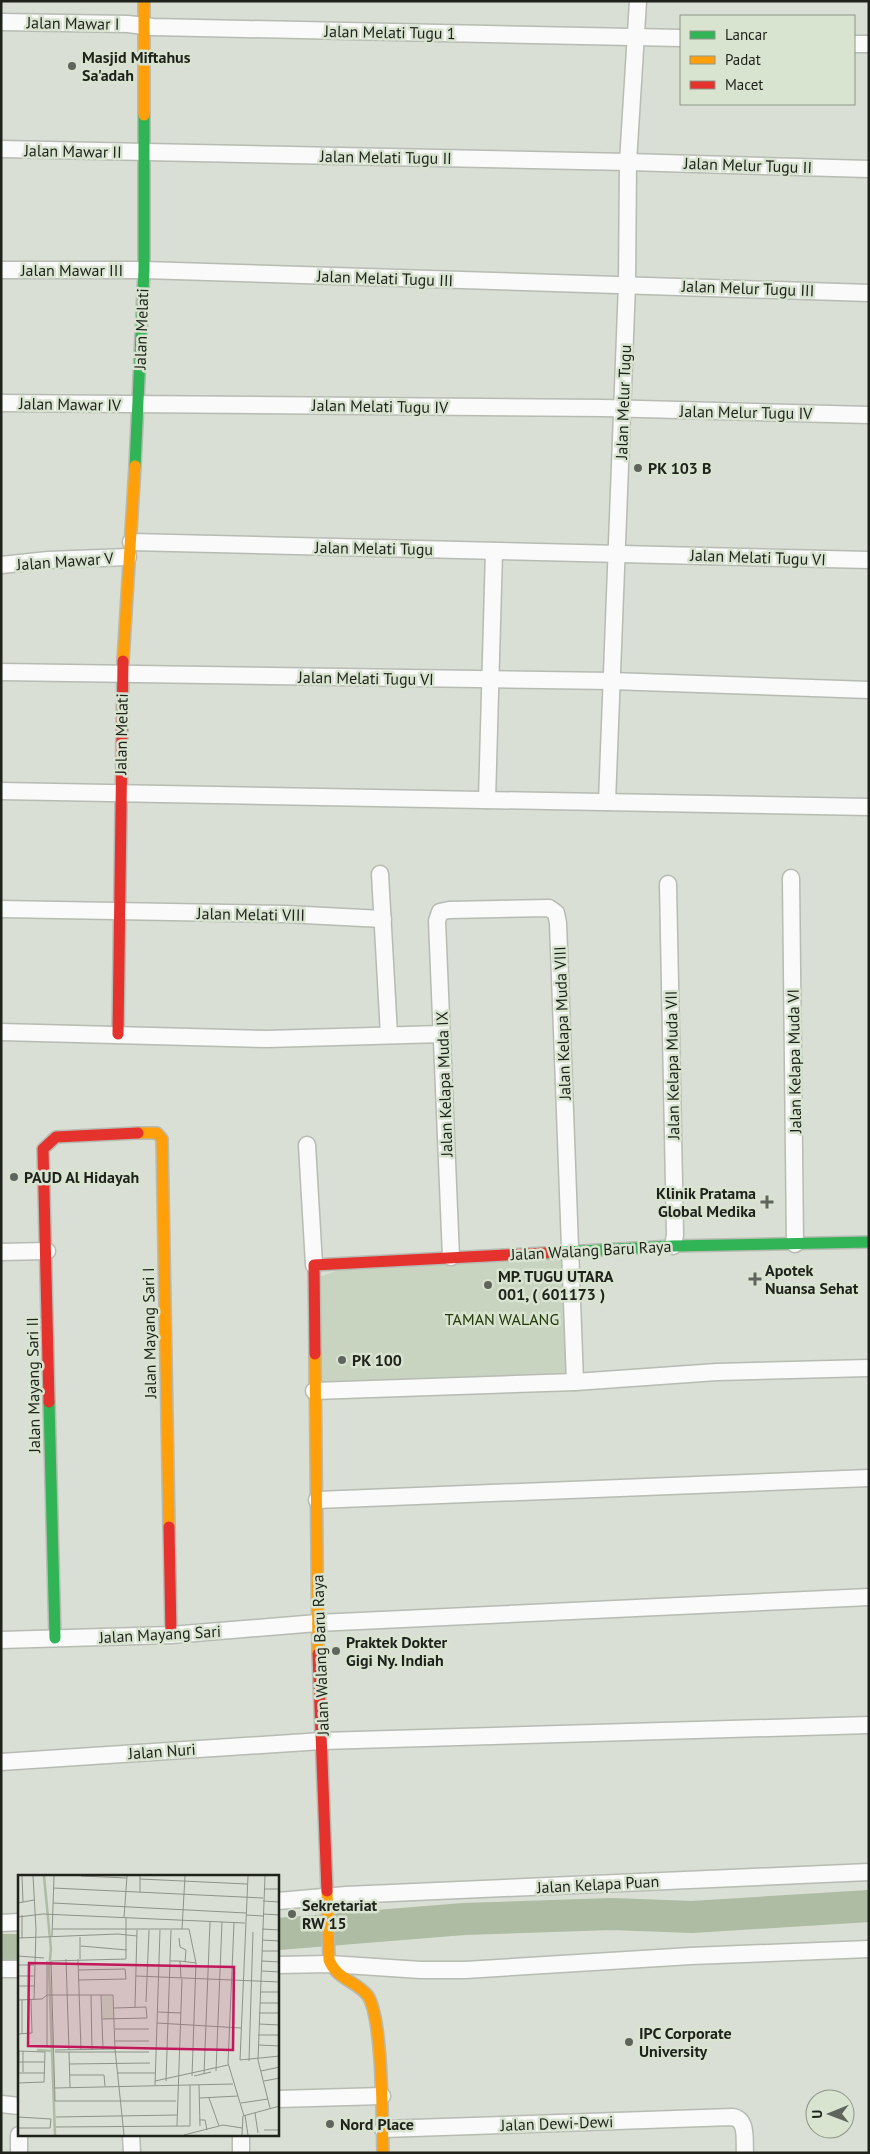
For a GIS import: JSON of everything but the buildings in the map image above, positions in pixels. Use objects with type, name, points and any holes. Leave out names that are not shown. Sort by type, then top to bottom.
[{"type":"street","name":"Jalan Melati","points":[[118,1034],[122,674],[144,270],[144,1]]},
{"type":"street","name":"Jalan Melur Tugu","points":[[607,802],[627,284],[628,162],[638,1]]},
{"type":"street","name":"Jalan Mawar I","points":[[1,22],[144,26]]},
{"type":"street","name":"Jalan Melati Tugu 1","points":[[144,26],[680,38]]},
{"type":"street","points":[[855,44],[869,44]]},
{"type":"street","name":"Jalan Mawar II","points":[[1,149],[144,152]]},
{"type":"street","name":"Jalan Melati Tugu II","points":[[144,152],[628,162]]},
{"type":"street","name":"Jalan Melur Tugu II","points":[[628,162],[869,169]]},
{"type":"street","name":"Jalan Mawar III","points":[[1,270],[144,270]]},
{"type":"street","name":"Jalan Melati Tugu III","points":[[144,270],[603,285],[627,284]]},
{"type":"street","name":"Jalan Melur Tugu III","points":[[627,284],[869,292]]},
{"type":"street","name":"Jalan Mawar IV","points":[[1,403],[138,405]]},
{"type":"street","name":"Jalan Melati Tugu IV","points":[[138,405],[622,409]]},
{"type":"street","name":"Jalan Melur Tugu IV","points":[[622,409],[869,415]]},
{"type":"street","name":"Jalan Melati Tugu","points":[[130,549],[617,552]]},
{"type":"street","name":"Jalan Mawar V","points":[[1,565],[130,549]]},
{"type":"street","points":[[487,800],[494,551]]},
{"type":"street","name":"Jalan Melati Tugu VI","points":[[617,552],[869,560]]},
{"type":"street","name":"Jalan Melati Tugu VI","points":[[1,672],[611,681],[869,690]]},
{"type":"street","points":[[1,791],[869,807]]},
{"type":"street","points":[[380,874],[389,1035]]},
{"type":"street","name":"Jalan Kelapa Muda VI","points":[[791,878],[795,1244]]},
{"type":"street","name":"Jalan Kelapa Muda VII","points":[[668,884],[675,1235],[673,1246]]},
{"type":"street","name":"Jalan Kelapa Muda VIII","points":[[440,912],[549,908],[556,913],[571,1252]]},
{"type":"street","name":"Jalan Melati VIII","points":[[1,909],[285,914],[383,919]]},
{"type":"street","name":"Jalan Kelapa Muda IX","points":[[440,912],[436,921],[451,1257]]},
{"type":"street","points":[[1,1032],[267,1039],[442,1034]]},
{"type":"street","name":"Jalan Mayang Sari I","points":[[56,1137],[157,1133],[162,1140],[171,1635]]},
{"type":"street","name":"Jalan Mayang Sari II","points":[[55,1638],[43,1149],[56,1137]]},
{"type":"street","name":"Jalan Walang Baru Raya","points":[[307,1144],[314,1266],[318,1623],[327,1923],[330,1962]]},
{"type":"street","name":"Jalan Walang Baru Raya","points":[[314,1266],[673,1246],[869,1242]]},
{"type":"street","points":[[1,1252],[46,1251]]},
{"type":"street","points":[[571,1252],[575,1382]]},
{"type":"street","points":[[314,1391],[575,1382],[717,1372],[869,1368]]},
{"type":"street","points":[[317,1500],[869,1478]]},
{"type":"street","name":"Jalan Mayang Sari","points":[[1,1640],[171,1635],[318,1623],[869,1597]]},
{"type":"street","name":"Jalan Nuri","points":[[1,1762],[322,1741],[869,1725]]},
{"type":"street","name":"Jalan Kelapa Puan","points":[[279,1901],[869,1872]]},
{"type":"street","points":[[1,1923],[18,1922]]},
{"type":"street","points":[[279,1965],[330,1962],[421,1970],[464,1970],[691,1956],[869,1949]]},
{"type":"street","points":[[330,1962],[340,1977],[357,1986],[367,1995],[375,2013],[382,2096],[383,2153]]},
{"type":"street","points":[[1,1969],[18,1969]]},
{"type":"street","points":[[279,2099],[382,2096]]},
{"type":"street","name":"Jalan Dewi-Dewi","points":[[383,2129],[732,2117],[739,2119],[744,2125],[745,2153]]},
{"type":"street","points":[[19,2136],[20,2153]]},
{"type":"street","points":[[131,2136],[132,2153]]},
{"type":"street","points":[[241,2136],[241,2153]]},
{"type":"green space","name":"TAMAN WALANG","points":[[568,1255],[573,1376],[318,1389],[316,1278],[345,1268]]},
{"type":"waterway","points":[[279,1934],[464,1919],[612,1914],[692,1917],[869,1906]]},
{"type":"waterway","points":[[1,1950],[18,1950]]},
{"type":"traffic: fast","points":[[135,466],[144,270],[144,115]]},
{"type":"traffic: fast","points":[[546,1253],[673,1246],[869,1242]]},
{"type":"traffic: fast","points":[[49,1402],[55,1638]]},
{"type":"traffic: slow","points":[[144,1],[144,115]]},
{"type":"traffic: slow","points":[[123,661],[135,466]]},
{"type":"traffic: slow","points":[[138,1133],[157,1133],[162,1139],[169,1527]]},
{"type":"traffic: slow","points":[[315,1354],[318,1654]]},
{"type":"traffic: slow","points":[[327,1891],[329,1960],[337,1972],[368,1996],[377,2026],[381,2072],[383,2153]]},
{"type":"traffic: jam","points":[[118,1034],[123,661]]},
{"type":"traffic: jam","points":[[49,1402],[43,1149],[56,1137],[138,1133]]},
{"type":"traffic: jam","points":[[315,1354],[314,1265],[546,1253]]},
{"type":"traffic: jam","points":[[169,1527],[171,1635]]},
{"type":"traffic: jam","points":[[318,1654],[327,1891]]},
{"type":"place","name":"Masjid Miftahus Sa'adah","points":[[72,66]]},
{"type":"place","name":"PK 103 B","points":[[638,468]]},
{"type":"place","name":"PAUD Al Hidayah","points":[[14,1177]]},
{"type":"place","name":"Klinik Pratama Global Medika","points":[[767,1202]]},
{"type":"place","name":"Apotek Nuansa Sehat","points":[[755,1279]]},
{"type":"place","name":"MP. TUGU UTARA 001, ( 601173 )","points":[[488,1285]]},
{"type":"place","name":"PK 100","points":[[342,1360]]},
{"type":"place","name":"Praktek Dokter Gigi Ny. Indiah","points":[[336,1651]]},
{"type":"place","name":"Sekretariat RW 15","points":[[292,1914]]},
{"type":"place","name":"IPC Corporate University","points":[[629,2042]]},
{"type":"place","name":"Nord Place","points":[[330,2124]]}]
